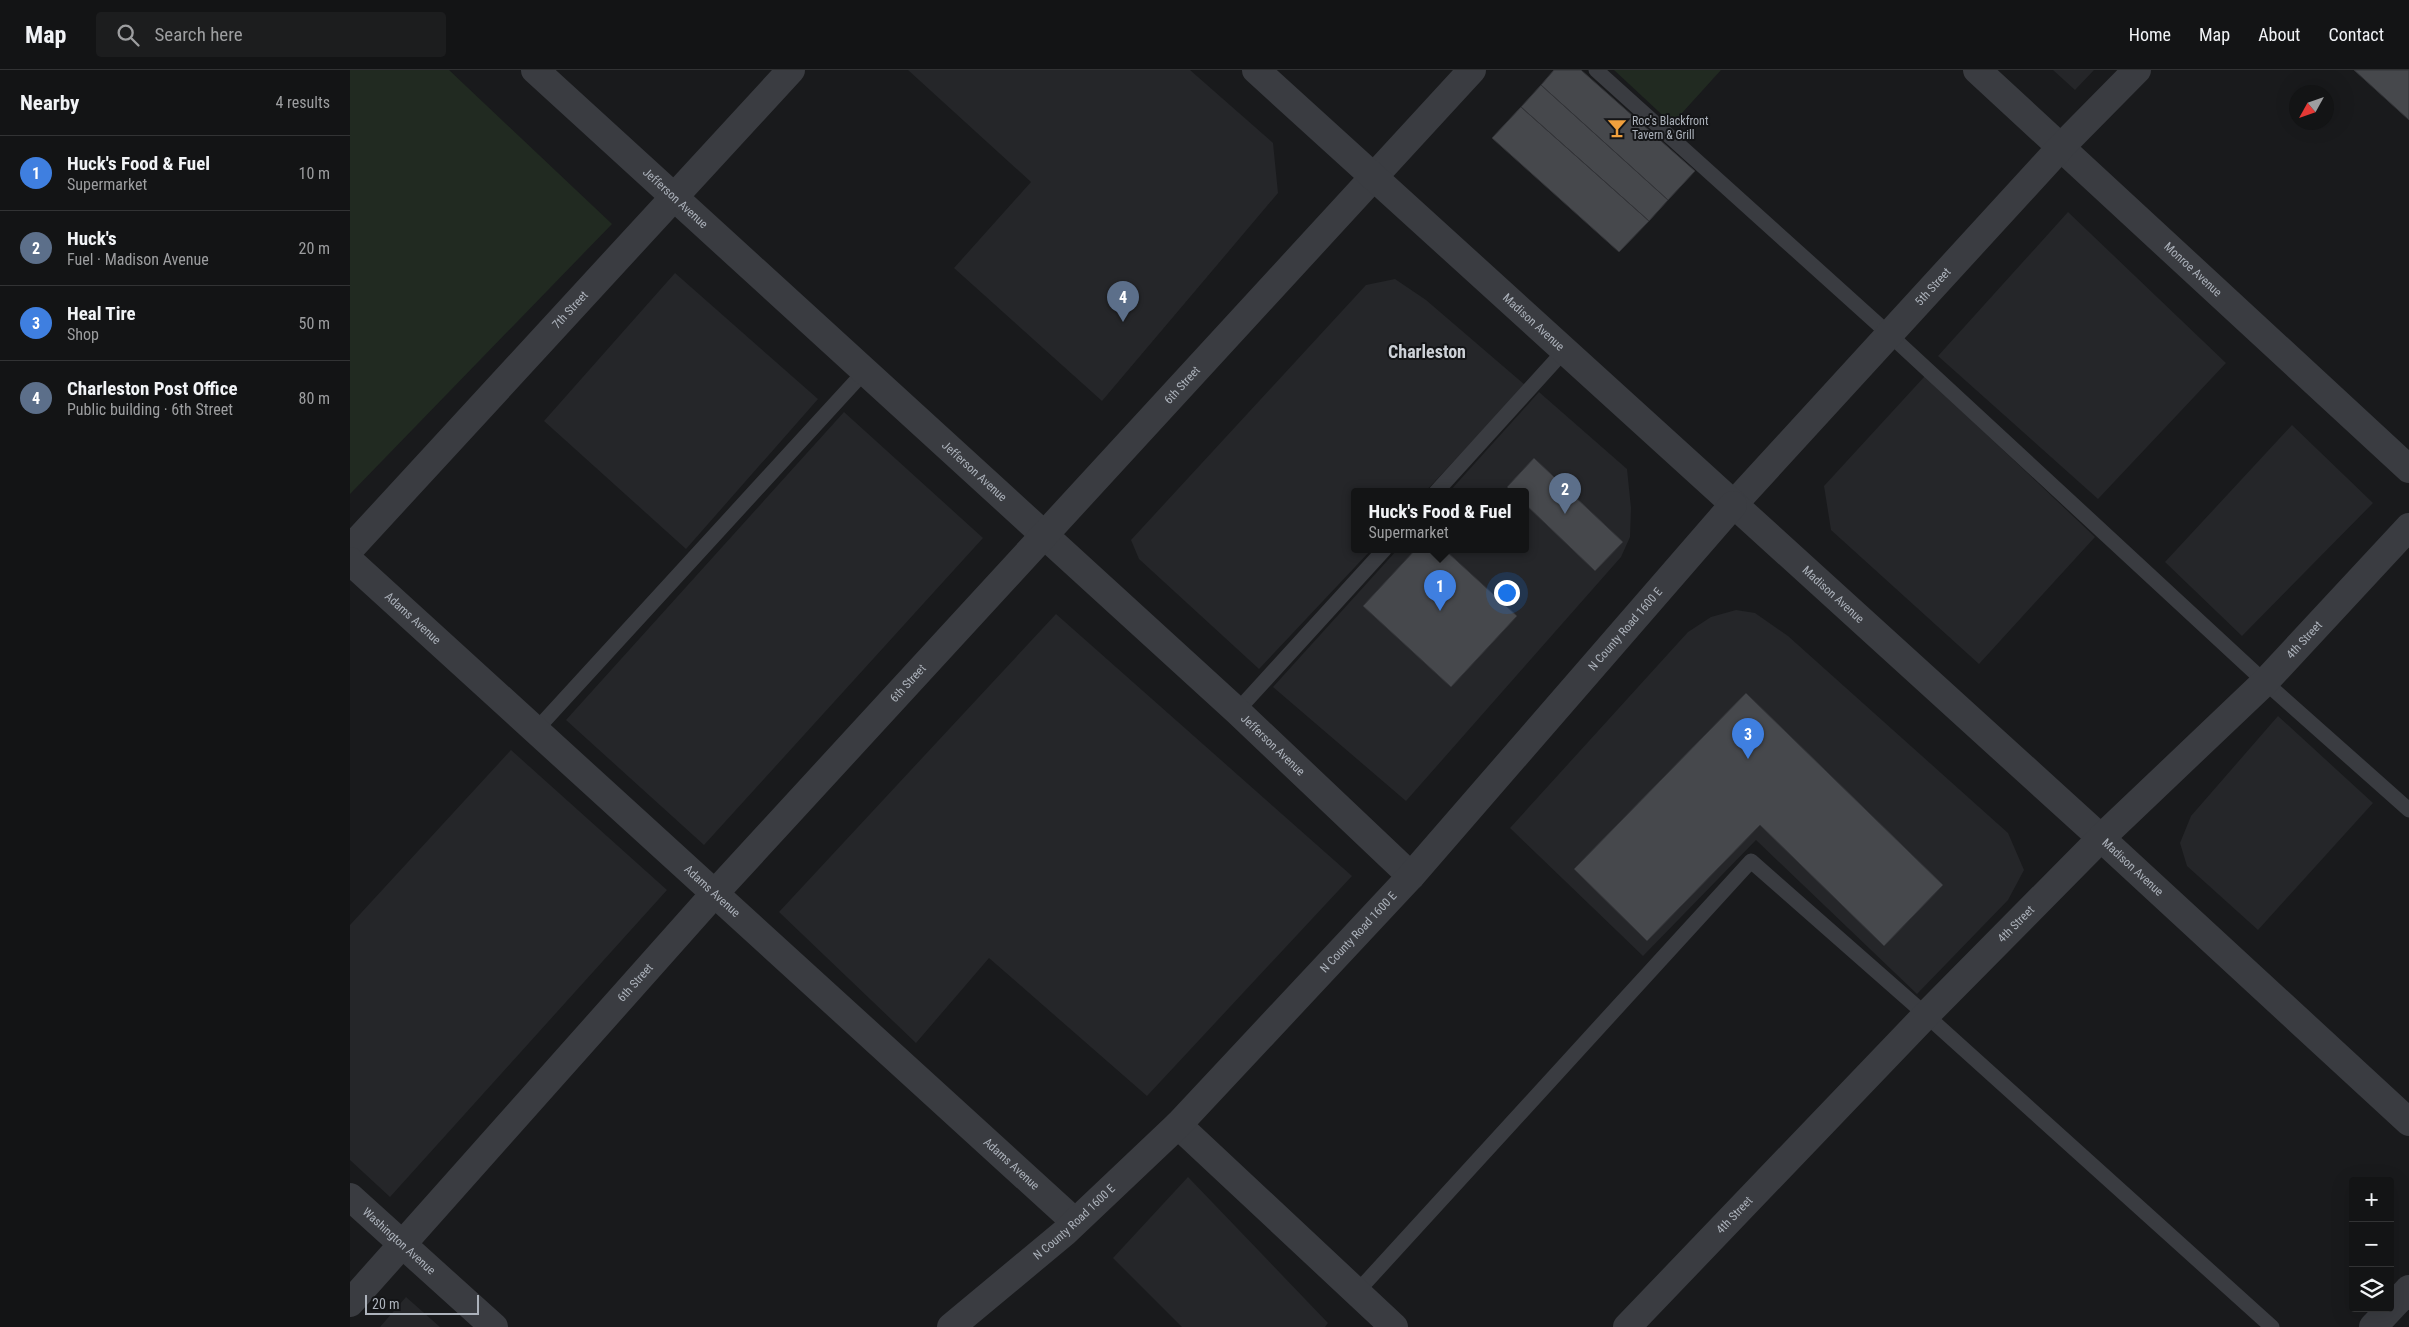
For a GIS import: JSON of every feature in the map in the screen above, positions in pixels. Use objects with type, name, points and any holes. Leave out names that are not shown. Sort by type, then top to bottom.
[{"type":"street","name":"Jefferson Avenue","points":[[534,70],[1237,711],[1411,876]]},
{"type":"street","name":"7th Street","points":[[350,549],[790,70]]},
{"type":"street","name":"Madison Avenue","points":[[1256,70],[1564,352],[2101,838],[2409,1122]]},
{"type":"street","name":"6th Street","points":[[350,1302],[715,893],[1472,70]]},
{"type":"street","name":"Monroe Avenue","points":[[1977,70],[2409,469]]},
{"type":"street","name":"5th Street","points":[[1733,505],[2062,147],[2137,70]]},
{"type":"street","name":"N County Road 1600 E","points":[[951,1327],[1064,1232],[1178,1125],[1411,876],[1733,505]]},
{"type":"street","name":"4th Street","points":[[1627,1327],[1926,1014],[2101,838],[2265,682],[2409,526]]},
{"type":"street","name":"Adams Avenue","points":[[350,561],[1074,1221]]},
{"type":"street","points":[[1178,1125],[1394,1327]]},
{"type":"street","name":"Washington Avenue","points":[[350,1196],[494,1327]]},
{"type":"street","points":[[2373,1327],[2409,1289]]},
{"type":"lane","points":[[1596,70],[1890,335],[2265,682],[2409,810]]},
{"type":"lane","points":[[1440,488],[1564,352]]},
{"type":"lane","points":[[536,730],[864,371]]},
{"type":"lane","points":[[1237,711],[1381,553]]},
{"type":"lane","points":[[1356,1293],[1751,861],[1926,1014],[2272,1327]]},
{"type":"shaded area","points":[[350,70],[449,70],[612,224],[350,494]]},
{"type":"shaded area","points":[[908,70],[1190,70],[1273,143],[1278,193],[1102,401],[954,268],[1031,182]]},
{"type":"shaded area","points":[[1614,70],[1721,70],[1672,124]]},
{"type":"shaded area","points":[[2053,70],[2094,70],[2075,90]]},
{"type":"shaded area","points":[[2068,212],[2226,363],[2098,499],[1938,356]]},
{"type":"shaded area","points":[[675,273],[818,399],[686,549],[544,421]]},
{"type":"shaded area","points":[[1395,279],[1426,300],[1525,385],[1429,488],[1351,488],[1351,553],[1368,553],[1259,669],[1139,559],[1131,540],[1366,285]]},
{"type":"shaded area","points":[[1925,376],[2095,537],[1979,664],[1831,530],[1824,486]]},
{"type":"shaded area","points":[[1539,392],[1627,469],[1631,508],[1630,537],[1621,557],[1406,801],[1273,687],[1394,553],[1529,553],[1529,488],[1453,488]]},
{"type":"shaded area","points":[[844,412],[983,538],[704,845],[566,720]]},
{"type":"shaded area","points":[[2292,425],[2373,503],[2242,636],[2165,562]]},
{"type":"shaded area","points":[[1736,610],[1755,613],[1788,636],[2008,833],[2024,870],[2008,900],[1917,994],[1756,840],[1643,956],[1510,828],[1688,632],[1711,617]]},
{"type":"shaded area","points":[[1056,614],[1352,876],[1147,1096],[989,958],[916,1043],[779,912]]},
{"type":"shaded area","points":[[2278,716],[2373,803],[2258,930],[2187,866],[2180,843],[2191,816]]},
{"type":"shaded area","points":[[511,750],[667,890],[390,1197],[350,1160],[350,925]]},
{"type":"shaded area","points":[[1188,1177],[1328,1323],[1325,1327],[1182,1327],[1113,1258]]},
{"type":"shaded area","points":[[406,1297],[440,1327],[380,1327]]},
{"type":"building","name":"Roc's Blackfront Tavern & Grill","points":[[1554,70],[1581,70],[1695,171],[1668,200],[1541,85]]},
{"type":"building","points":[[2354,70],[2409,70],[2409,120]]},
{"type":"building","points":[[1541,85],[1668,200],[1649,221],[1521,107]]},
{"type":"building","points":[[1521,107],[1649,221],[1619,252],[1492,138]]},
{"type":"building","points":[[1534,458],[1623,542],[1595,571],[1529,508],[1529,488],[1507,487]]},
{"type":"building","points":[[1412,553],[1448,553],[1517,616],[1451,687],[1363,606]]},
{"type":"building","points":[[1746,693],[1943,885],[1884,946],[1760,825],[1647,941],[1574,869]]},
{"type":"place","name":"Roc's Blackfront Tavern & Grill","points":[[1617,128]]},
{"type":"place","name":"Charleston Post Office","points":[[1123,322]]},
{"type":"place","name":"Huck's","points":[[1565,514]]},
{"type":"place","name":"Huck's Food & Fuel","points":[[1440,611]]},
{"type":"place","name":"Heal Tire","points":[[1748,759]]},
{"type":"district","name":"Charleston","points":[[1427,351]]}]
